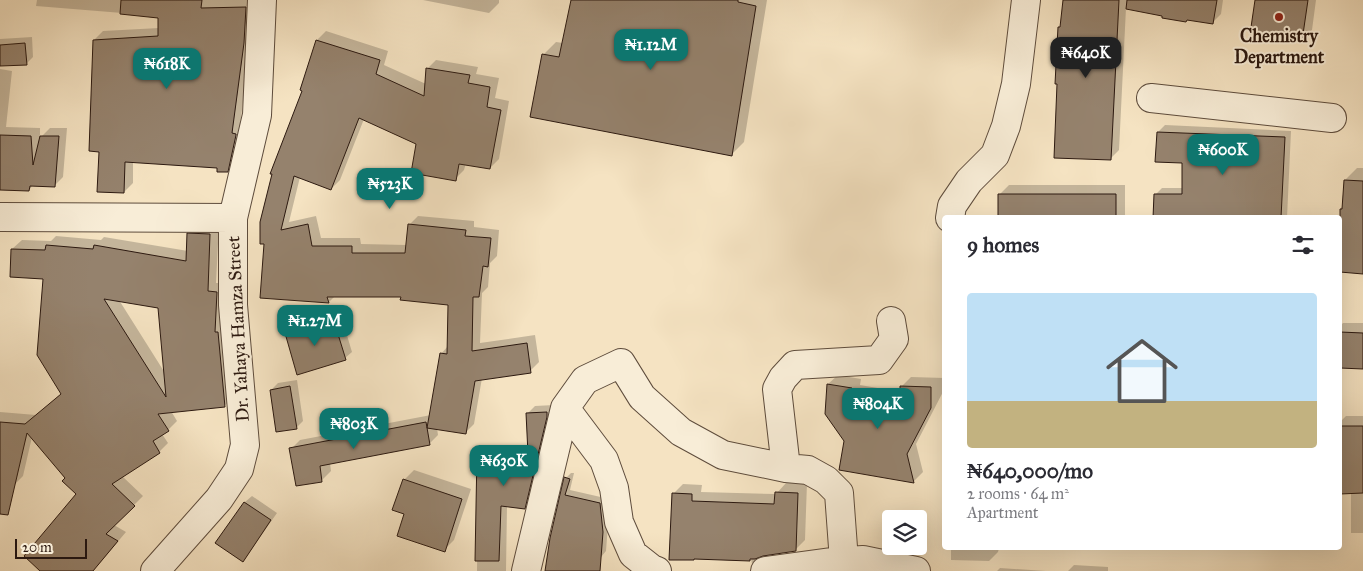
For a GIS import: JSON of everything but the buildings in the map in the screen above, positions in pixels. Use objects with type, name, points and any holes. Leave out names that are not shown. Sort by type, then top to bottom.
[{"type":"street","name":"Dr. Yahaya Hamza Street","points":[[155,571],[219,499],[239,469],[244,445],[233,305],[233,218],[257,115],[262,0]]},
{"type":"street","points":[[950,215],[952,206],[969,181],[995,155],[1006,126],[1016,84],[1026,0]]},
{"type":"street","points":[[1152,98],[1332,118]]},
{"type":"street","points":[[0,217],[233,218]]},
{"type":"street","points":[[786,468],[777,389],[783,378],[794,365],[879,360],[894,339],[891,321]]},
{"type":"street","points":[[526,571],[565,408],[585,380],[621,364],[642,397],[681,432],[723,455],[786,468],[808,470],[826,480],[838,493],[844,561]]},
{"type":"street","points":[[565,408],[604,460],[614,488],[619,522],[632,554],[657,571]]},
{"type":"street","points":[[765,571],[863,560],[916,571]]},
{"type":"place","name":"Chemistry Department","points":[[1279,17]]}]
